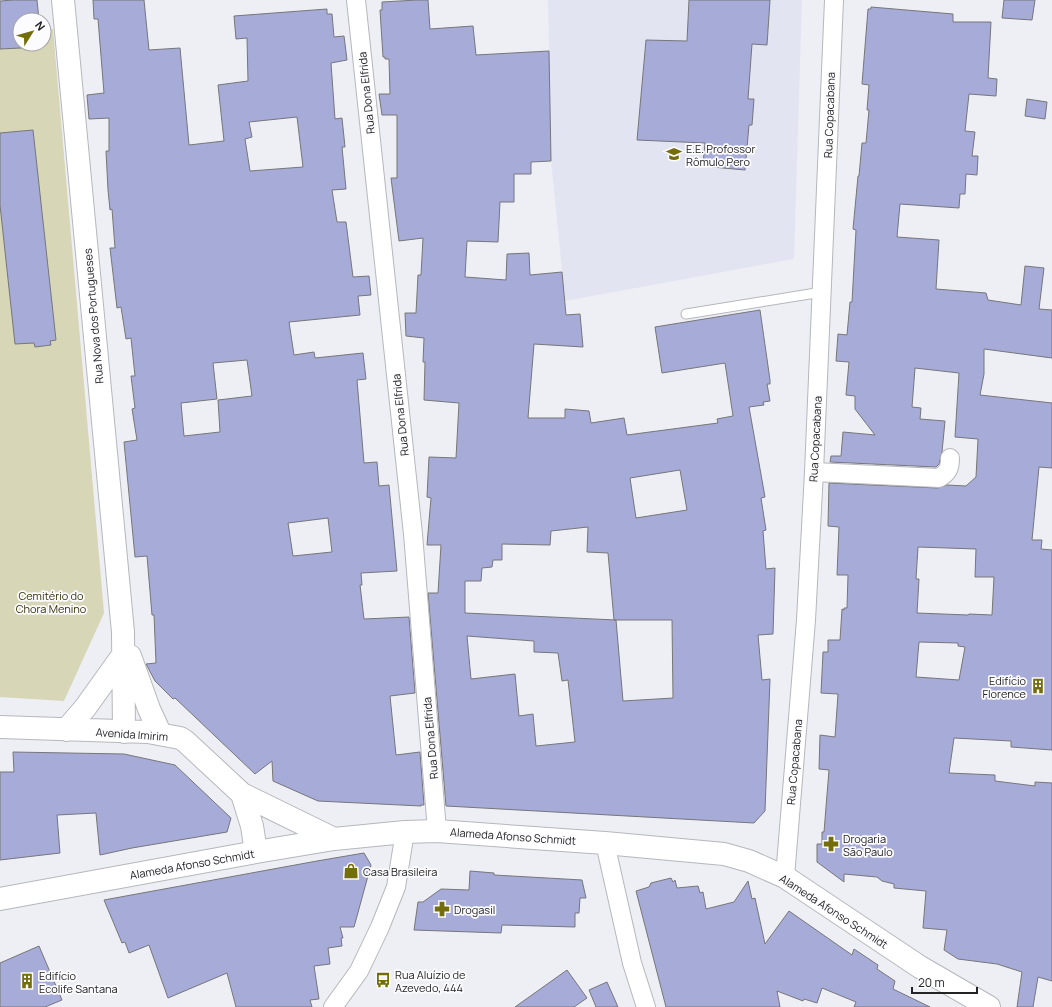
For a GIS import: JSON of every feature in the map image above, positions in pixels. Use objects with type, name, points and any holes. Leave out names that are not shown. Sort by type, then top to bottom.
[{"type":"main road","name":"Rua Nova dos Portugueses","points":[[63,0],[123,632],[124,732]]},
{"type":"main road","name":"Rua Nova dos Portugueses","points":[[123,632],[139,685],[160,733]]},
{"type":"main road","points":[[66,730],[85,708],[123,655]]},
{"type":"main road","name":"Avenida Imirim","points":[[0,727],[160,733],[176,737],[185,741],[242,794],[334,839]]},
{"type":"main road","name":"Avenida Imirim","points":[[242,794],[252,826],[256,852]]},
{"type":"main road","name":"Alameda Afonso Schmidt","points":[[0,899],[334,839],[404,832],[437,831],[605,843],[724,854],[749,861],[785,877],[920,967],[990,1007]]},
{"type":"street","name":"Rua Dona Elfrida","points":[[356,0],[413,534],[437,831]]},
{"type":"street","name":"Rua Copacabana","points":[[785,877],[806,620],[814,472],[834,0]]},
{"type":"street","points":[[814,472],[939,478],[946,474],[950,468],[950,458]]},
{"type":"street","points":[[333,1007],[359,971],[396,887],[404,832]]},
{"type":"street","points":[[605,843],[632,963],[646,1007]]},
{"type":"lane","points":[[686,314],[822,292]]},
{"type":"shaded area","name":"E.E. Profossor Rômulo Pero","points":[[548,0],[802,0],[794,259],[565,301],[551,161]]},
{"type":"green space","name":"Cemitério do Chora Menino","points":[[53,29],[104,613],[64,701],[0,697],[0,30],[12,38],[12,52],[52,52]]},
{"type":"building","points":[[37,0],[38,12],[12,12],[12,48],[0,49],[0,1]]},
{"type":"building","points":[[93,0],[144,0],[149,50],[180,48],[189,145],[224,141],[218,85],[248,81],[247,38],[236,39],[234,16],[327,9],[327,14],[332,14],[334,37],[344,36],[347,60],[331,63],[335,119],[342,118],[345,147],[342,147],[346,189],[332,190],[337,222],[346,222],[353,277],[369,276],[371,295],[358,296],[360,315],[289,322],[294,355],[314,352],[315,358],[363,353],[366,379],[357,380],[364,463],[377,462],[379,486],[389,485],[397,571],[361,573],[362,585],[360,585],[364,619],[409,617],[415,693],[390,696],[396,755],[420,752],[424,805],[318,801],[273,781],[272,761],[255,774],[155,681],[146,664],[156,663],[154,615],[152,615],[147,556],[135,557],[124,442],[137,440],[132,409],[135,408],[131,376],[135,376],[131,338],[126,339],[121,307],[117,308],[110,248],[115,248],[112,209],[110,210],[108,190],[106,151],[109,151],[109,118],[89,119],[87,95],[104,93],[98,19],[94,19]],"holes":[[[297,117],[303,167],[250,171],[245,139],[252,137],[249,122]],[[247,360],[252,396],[218,400],[220,432],[184,436],[181,403],[217,399],[213,363]],[[328,518],[332,552],[293,556],[288,523]]]},
{"type":"building","points":[[428,0],[430,29],[473,26],[476,55],[549,51],[551,161],[531,162],[531,174],[514,174],[514,202],[500,202],[498,242],[467,241],[465,277],[506,280],[507,254],[529,253],[530,275],[562,272],[566,315],[580,314],[583,347],[534,344],[528,418],[565,418],[565,409],[589,411],[591,423],[624,418],[627,435],[718,423],[717,419],[733,416],[725,363],[662,373],[655,327],[760,310],[770,380],[770,384],[767,384],[770,401],[763,402],[764,405],[749,407],[765,497],[761,498],[766,530],[763,531],[766,569],[775,568],[773,634],[758,635],[762,680],[770,679],[765,811],[754,823],[446,806],[428,593],[438,593],[441,545],[427,545],[431,498],[427,497],[429,457],[456,458],[459,403],[424,400],[424,338],[406,336],[405,313],[416,313],[418,275],[421,275],[423,238],[399,241],[391,178],[397,178],[397,115],[382,115],[379,94],[390,94],[389,59],[385,59],[385,57],[383,57],[380,10],[382,10],[382,2]],"holes":[[[680,470],[687,510],[636,518],[630,478]],[[588,527],[587,552],[608,553],[614,620],[465,613],[465,581],[481,581],[482,568],[492,567],[493,560],[502,560],[502,544],[550,545],[551,531]],[[616,620],[672,620],[673,698],[623,701]],[[467,636],[534,641],[534,652],[558,653],[562,681],[568,680],[575,742],[536,746],[533,714],[519,716],[515,674],[471,679]]]},
{"type":"building","points":[[689,0],[770,0],[767,45],[752,44],[748,99],[754,99],[752,125],[749,125],[745,170],[712,167],[712,164],[703,164],[705,143],[637,140],[646,40],[687,41]]},
{"type":"building","points":[[1004,0],[1035,0],[1032,20],[1002,18]]},
{"type":"building","points":[[871,7],[953,14],[953,22],[991,22],[988,78],[997,79],[996,96],[969,94],[965,131],[975,132],[972,156],[978,156],[977,175],[966,174],[965,194],[960,194],[959,208],[900,204],[897,237],[939,240],[936,289],[986,293],[988,300],[1021,305],[1025,266],[1044,268],[1039,309],[1052,310],[1052,358],[984,349],[984,374],[980,395],[1052,403],[1052,468],[1039,467],[1032,540],[1042,540],[1041,549],[1052,550],[1052,750],[1011,747],[1011,741],[954,738],[949,773],[995,775],[995,781],[1035,786],[1035,782],[1052,783],[1052,981],[1038,977],[1033,1007],[1017,1007],[1022,972],[997,964],[958,959],[944,950],[947,930],[923,928],[926,891],[894,888],[894,884],[882,881],[877,877],[844,874],[844,882],[817,862],[817,844],[822,844],[822,832],[824,832],[829,770],[819,769],[820,735],[835,737],[838,694],[821,693],[823,652],[828,652],[828,640],[840,640],[842,609],[844,610],[844,608],[847,608],[848,575],[837,575],[839,527],[828,526],[829,483],[938,488],[947,485],[966,486],[976,477],[978,439],[955,437],[959,373],[915,368],[912,407],[921,408],[920,419],[945,421],[942,452],[939,464],[936,467],[830,462],[831,456],[841,456],[843,432],[875,435],[855,409],[855,396],[846,395],[849,362],[836,361],[838,334],[847,335],[850,302],[852,302],[856,230],[853,229],[862,143],[866,143],[869,110],[867,110],[869,85],[862,84],[868,9],[871,9]],"holes":[[[918,547],[976,549],[975,577],[994,577],[992,615],[917,613],[919,579],[916,579]],[[919,642],[958,643],[958,646],[965,647],[959,680],[916,677]]]},
{"type":"building","points":[[1027,99],[1047,102],[1045,119],[1025,116]]},
{"type":"building","points":[[33,130],[56,340],[50,341],[51,345],[35,347],[34,343],[15,344],[0,205],[0,133]]},
{"type":"building","points":[[13,752],[124,754],[175,765],[231,818],[227,832],[100,855],[96,813],[57,815],[60,853],[0,860],[0,772],[14,772]]},
{"type":"building","points":[[364,853],[371,865],[354,927],[340,927],[343,938],[341,938],[342,946],[328,948],[330,964],[314,966],[319,999],[310,1000],[312,1007],[236,1007],[227,973],[168,998],[149,945],[129,953],[125,942],[122,943],[104,900],[317,861]]},
{"type":"building","points":[[470,871],[494,873],[494,875],[582,880],[586,898],[580,898],[579,913],[575,913],[575,927],[502,925],[501,933],[414,930],[418,902],[423,902],[441,889],[469,890]]},
{"type":"building","points":[[671,878],[673,882],[675,880],[677,888],[698,886],[700,893],[703,892],[706,909],[734,902],[748,881],[752,899],[755,898],[765,944],[789,911],[852,955],[854,949],[878,965],[877,969],[895,981],[893,989],[930,1007],[854,1007],[856,1002],[822,988],[817,1003],[804,999],[803,1001],[777,991],[780,1007],[666,1007],[636,891],[649,887],[651,883]]},
{"type":"building","name":"Edifício Ecolife Santana","points":[[39,946],[62,1000],[45,1007],[0,1007],[0,963]]},
{"type":"building","points":[[567,970],[587,998],[574,1007],[515,1007]]},
{"type":"building","points":[[607,982],[618,1007],[596,1007],[589,990]]},
{"type":"place","name":"E.E. Profossor Rômulo Pero","points":[[674,154]]},
{"type":"place","name":"Edifício Florence","points":[[1038,686]]},
{"type":"place","name":"Drogaria São Paulo","points":[[831,844]]},
{"type":"place","name":"Casa Brasileira","points":[[351,871]]},
{"type":"place","name":"Drogasil","points":[[442,909]]},
{"type":"place","name":"Rua Aluízio de Azevedo, 444","points":[[383,980]]},
{"type":"place","name":"Edifício Ecolife Santana","points":[[27,981]]}]
